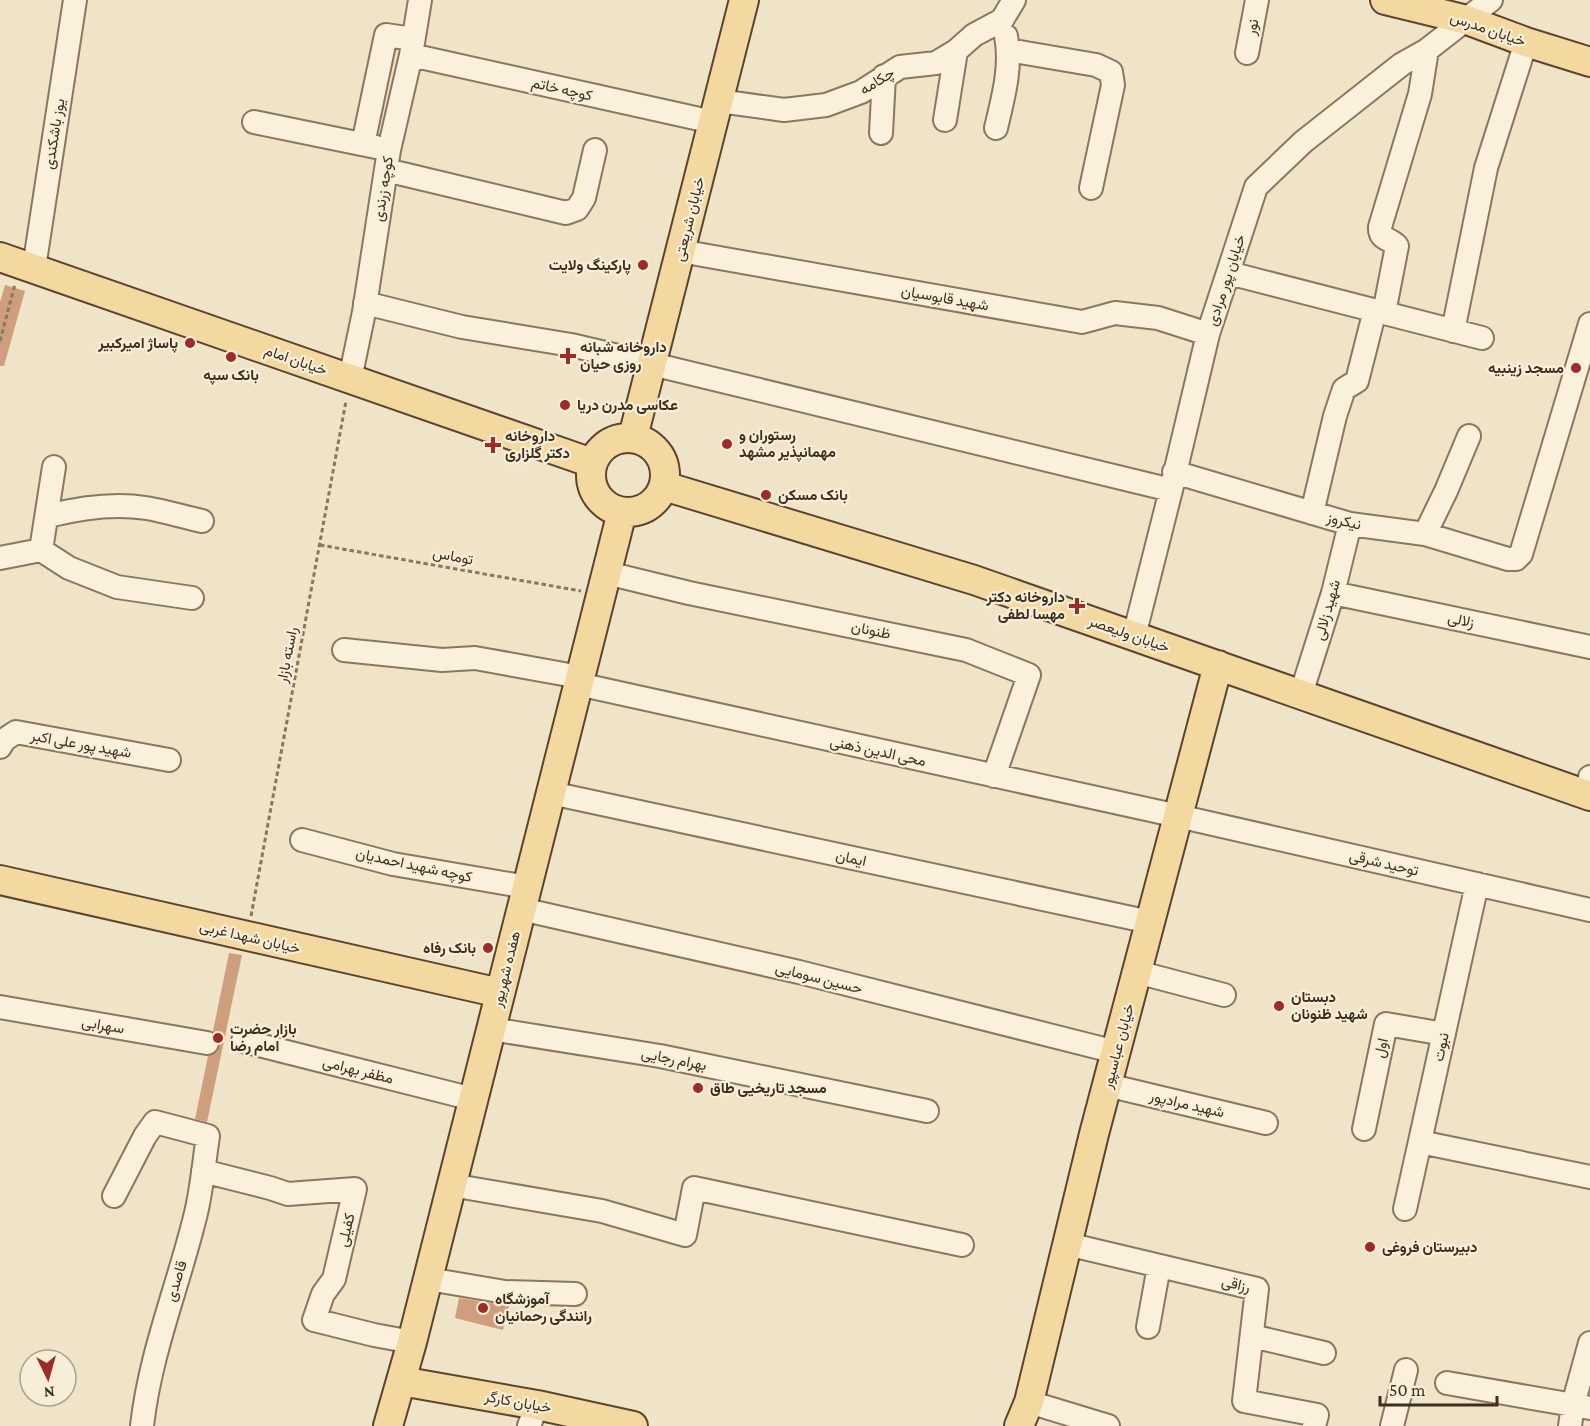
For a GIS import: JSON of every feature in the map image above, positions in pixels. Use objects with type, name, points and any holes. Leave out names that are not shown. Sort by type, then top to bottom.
[{"type":"main road","name":"خیابان شریعتی","points":[[633,437],[743,0]]},
{"type":"main road","name":"خیابان مدرس","points":[[1385,0],[1467,20],[1590,62]]},
{"type":"main road","name":"خیابان امام","points":[[18,263],[592,463]]},
{"type":"main road","points":[[633,437],[646,441],[663,460],[664,486],[659,496],[643,509],[622,512],[610,508],[600,500],[593,488],[590,476],[592,463],[597,453],[612,440],[633,437]]},
{"type":"main road","name":"خیابان ولیعصر","points":[[664,486],[974,580],[1301,694],[1589,789]]},
{"type":"main road","name":"هفده شهریور","points":[[388,1426],[412,1342],[622,512]]},
{"type":"main road","name":"خیابان عباسپور","points":[[1024,1414],[1107,1085],[1218,665]]},
{"type":"main road","name":"خیابان شهدا غربی","points":[[0,880],[500,993]]},
{"type":"main road","name":"خیابان کارگر","points":[[401,1381],[533,1415],[633,1426]]},
{"type":"street","name":"یوز باشکندی","points":[[18,263],[75,0]]},
{"type":"street","name":"کوچه زرندی","points":[[351,379],[388,160],[420,0]]},
{"type":"street","points":[[996,128],[1006,84],[1008,51],[1002,20],[1014,0]]},
{"type":"street","name":"نور","points":[[1247,53],[1257,0]]},
{"type":"street","name":"خیابان پور مرادی","points":[[1134,636],[1208,334],[1256,187],[1303,142],[1402,64],[1427,50],[1491,0]]},
{"type":"street","name":"چکامه","points":[[716,112],[784,110],[826,105],[861,92],[900,66],[936,63],[956,51],[974,35],[1002,20]]},
{"type":"street","name":"کوچه خاتم","points":[[363,144],[386,35],[412,47],[716,112]]},
{"type":"street","points":[[1453,331],[1486,168],[1526,42]]},
{"type":"street","points":[[1312,513],[1335,416],[1344,389],[1358,381],[1380,312],[1397,246],[1393,241],[1383,238],[1380,227],[1420,94],[1427,50]]},
{"type":"street","points":[[945,120],[956,51]]},
{"type":"street","points":[[1008,51],[1096,65],[1111,72],[1113,85],[1091,188]]},
{"type":"street","points":[[881,133],[884,76]]},
{"type":"street","points":[[254,122],[363,144],[388,160],[566,213],[577,209],[584,198],[595,150]]},
{"type":"street","name":"شهید قابوسیان","points":[[680,251],[1082,322],[1115,313],[1158,318],[1208,334]]},
{"type":"street","points":[[1229,273],[1482,338]]},
{"type":"street","name":"نیکروز","points":[[365,303],[462,327],[571,345],[1173,481],[1350,524],[1425,534],[1508,559],[1516,559],[1521,554],[1590,324]]},
{"type":"street","points":[[1425,534],[1469,436]]},
{"type":"street","points":[[41,550],[54,467]]},
{"type":"street","points":[[48,516],[73,510],[104,507],[144,508],[202,521]]},
{"type":"street","name":"شهید زلالی","points":[[1301,694],[1333,594],[1350,524]]},
{"type":"street","points":[[0,558],[41,550],[69,568],[117,587],[192,598]]},
{"type":"street","name":"ظنونان","points":[[607,573],[689,593],[966,650],[1029,675],[994,776]]},
{"type":"street","name":"زلالی","points":[[1333,594],[1590,647]]},
{"type":"street","name":"محی الدین ذهنی","points":[[344,650],[442,660],[475,658],[1178,816]]},
{"type":"street","name":"شهید پور علی اکبر","points":[[0,747],[3,740],[16,732],[169,760]]},
{"type":"street","name":"ایمان","points":[[551,793],[1150,922]]},
{"type":"street","name":"توحید شرقی","points":[[1178,816],[1590,910]]},
{"type":"street","name":"کوچه شهید احمدیان","points":[[302,840],[524,898]]},
{"type":"street","name":"نبوت","points":[[1405,1209],[1477,884]]},
{"type":"street","name":"حسین سومایی","points":[[524,898],[799,972],[1116,1052]]},
{"type":"street","points":[[1137,972],[1224,995]]},
{"type":"street","name":"سهرابی","points":[[0,1007],[207,1043]]},
{"type":"street","name":"اول","points":[[1364,1129],[1386,1024],[1444,1034]]},
{"type":"street","name":"بهرام رجایی","points":[[491,1029],[660,1056],[927,1111]]},
{"type":"street","name":"مظفر بهرامی","points":[[243,1041],[473,1099]]},
{"type":"street","name":"شهید مرادپور","points":[[1107,1085],[1266,1123]]},
{"type":"street","name":"قاصدی","points":[[114,1196],[145,1136],[155,1122],[208,1136],[196,1212],[168,1308],[145,1400],[142,1426]]},
{"type":"street","points":[[1420,1142],[1590,1177]]},
{"type":"street","name":"کفیلی","points":[[203,1172],[288,1194],[355,1189],[334,1279],[323,1294],[314,1320],[412,1342]]},
{"type":"street","points":[[452,1185],[602,1211],[685,1235],[694,1188],[962,1245]]},
{"type":"street","name":"رزاقی","points":[[1067,1244],[1257,1289],[1244,1401],[1315,1420]]},
{"type":"street","points":[[1148,1327],[1159,1266]]},
{"type":"street","points":[[428,1279],[505,1292],[575,1294]]},
{"type":"street","points":[[1252,1336],[1324,1353]]},
{"type":"street","points":[[1447,1383],[1578,1413],[1590,1343]]},
{"type":"street","points":[[1392,1426],[1406,1370]]},
{"type":"street","points":[[1024,1414],[1107,1426]]},
{"type":"path","points":[[0,341],[18,263]]},
{"type":"path","name":"راسته بازار","points":[[247,936],[351,379]]},
{"type":"path","name":"توماس","points":[[320,545],[582,591]]},
{"type":"building","points":[[5,285],[25,291],[4,366],[0,366],[0,302]]},
{"type":"building","name":"بازار حضرت امام رضا","points":[[229,953],[242,955],[207,1122],[195,1119],[208,1056],[217,1052],[220,1046],[219,1038],[213,1031]]},
{"type":"building","name":"آموزشگاه رانندگی رحمانیان","points":[[459,1298],[509,1306],[503,1330],[455,1318]]},
{"type":"place","name":"پارکینگ ولایت","points":[[643,265]]},
{"type":"place","name":"پاساژ امیرکبیر","points":[[190,343]]},
{"type":"place","name":"داروخانه شبانه روزی حیان","points":[[568,356]]},
{"type":"place","name":"بانک سپه","points":[[231,357]]},
{"type":"place","name":"مسجد زینبیه","points":[[1576,368]]},
{"type":"place","name":"عکاسی مدرن دریا","points":[[565,405]]},
{"type":"place","name":"رستوران و مهمانپذیر مشهد","points":[[727,444]]},
{"type":"place","name":"داروخانه دکتر گلزاری","points":[[493,445]]},
{"type":"place","name":"بانک مسکن","points":[[766,495]]},
{"type":"place","name":"داروخانه دکتر مهسا لطفی","points":[[1077,606]]},
{"type":"place","name":"بانک رفاه","points":[[488,948]]},
{"type":"place","name":"دبستان شهید ظنونان","points":[[1279,1006]]},
{"type":"place","name":"بازار حضرت امام رضا","points":[[218,1038]]},
{"type":"place","name":"مسجد تاریخیی طاق","points":[[698,1088]]},
{"type":"place","name":"دبیرستان فروغی","points":[[1370,1247]]},
{"type":"place","name":"آموزشگاه رانندگی رحمانیان","points":[[483,1308]]}]
